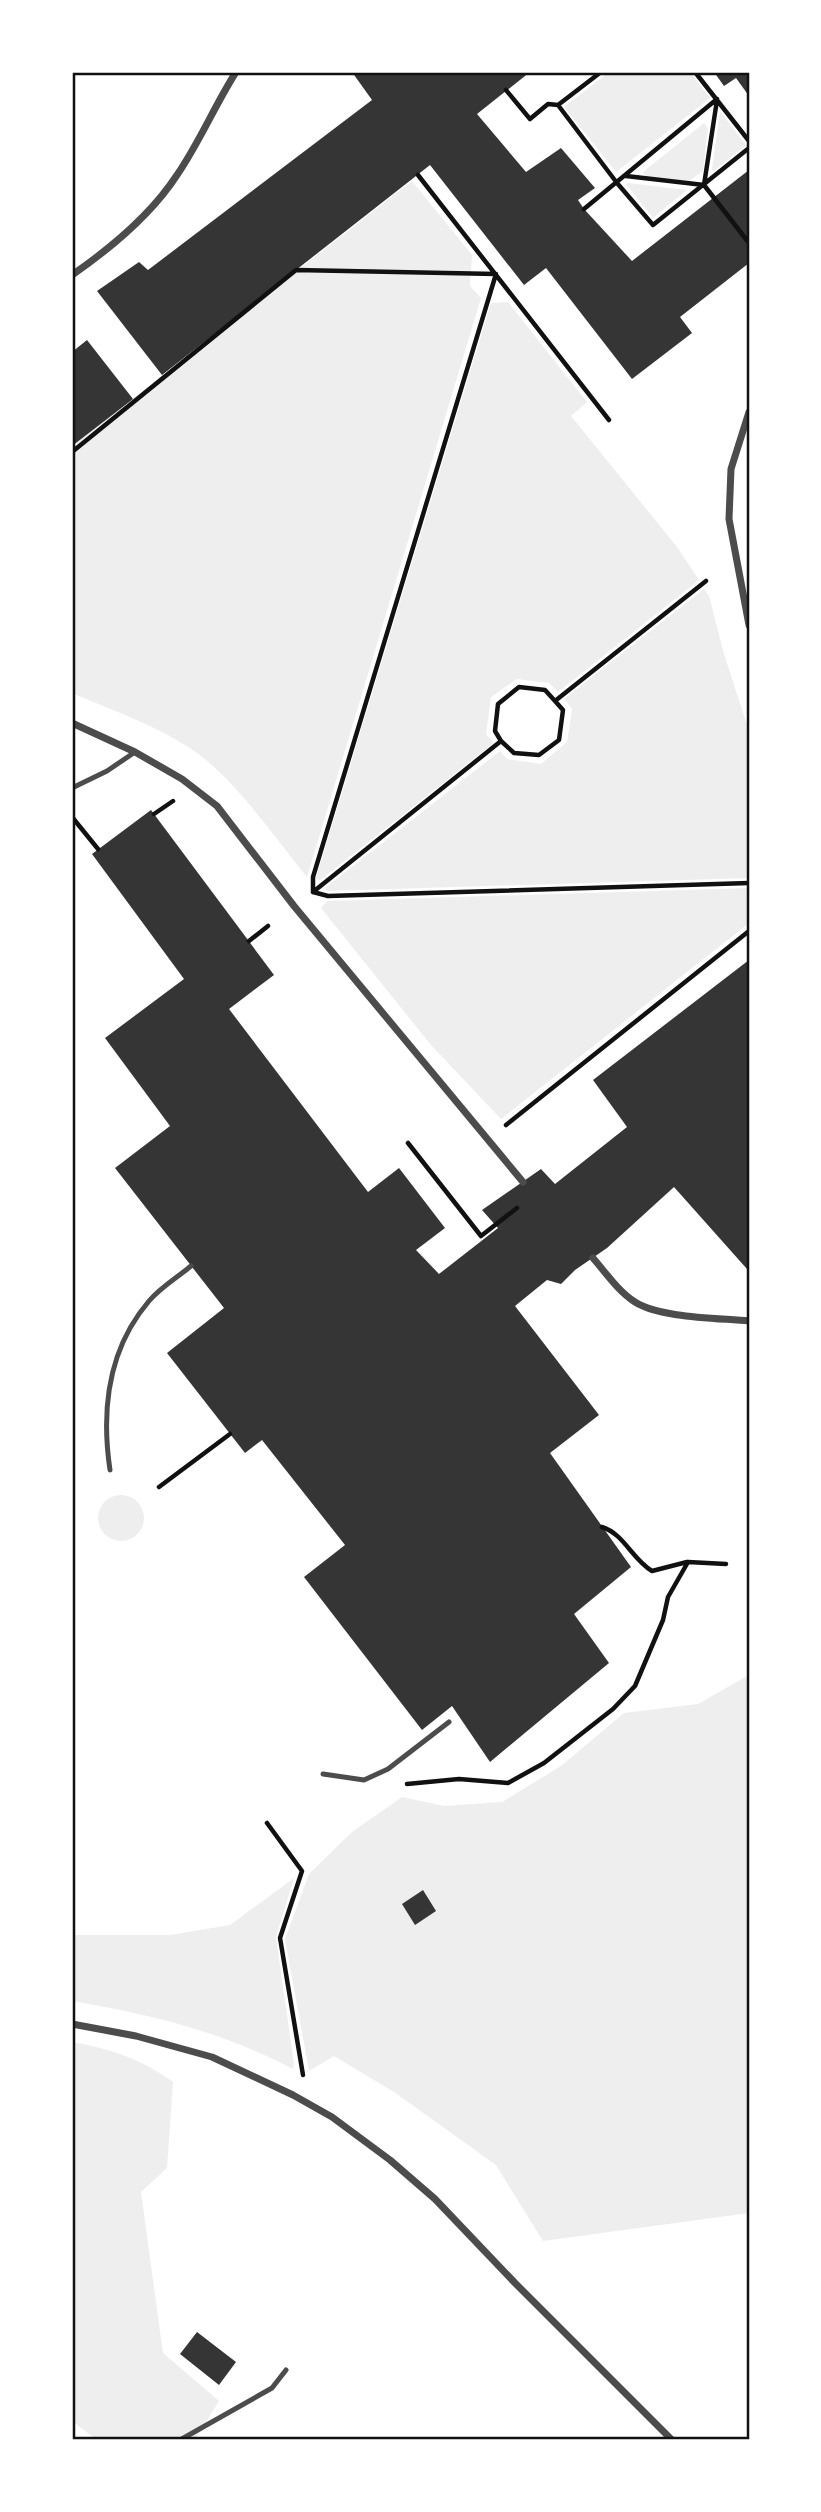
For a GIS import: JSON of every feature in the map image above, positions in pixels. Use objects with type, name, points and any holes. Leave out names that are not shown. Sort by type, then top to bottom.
[{"type":"street","points":[[72,275],[113,244],[153,206],[177,175],[236,72]]},
{"type":"street","points":[[749,412],[731,470],[729,519],[749,625]]},
{"type":"street","points":[[72,723],[135,752],[182,779],[217,806],[294,906],[523,1182]]},
{"type":"street","points":[[593,1258],[621,1291],[635,1302],[651,1309],[749,1321]]},
{"type":"street","points":[[72,2024],[136,2036],[212,2057],[293,2095],[332,2117],[390,2160],[435,2199],[514,2283],[672,2440]]},
{"type":"lane","points":[[72,788],[107,771],[135,752]]},
{"type":"lane","points":[[110,1470],[106,1441],[106,1399],[114,1360],[129,1327],[151,1299],[191,1266]]},
{"type":"lane","points":[[323,1774],[364,1780],[388,1769],[449,1722]]},
{"type":"lane","points":[[180,2440],[272,2388],[286,2370]]},
{"type":"path","points":[[506,90],[530,119],[548,104],[558,105],[601,72]]},
{"type":"path","points":[[695,72],[749,141]]},
{"type":"path","points":[[583,209],[717,99]]},
{"type":"path","points":[[704,186],[717,99]]},
{"type":"path","points":[[558,105],[617,183],[653,225],[749,148]]},
{"type":"path","points":[[418,175],[609,420]]},
{"type":"path","points":[[626,176],[704,186],[749,243]]},
{"type":"path","points":[[72,452],[296,271],[495,274]]},
{"type":"path","points":[[311,893],[313,877],[495,274]]},
{"type":"path","points":[[555,701],[706,581]]},
{"type":"path","points":[[519,687],[545,690],[555,701],[563,710],[559,740],[538,755],[514,753],[501,741],[495,731],[498,704],[519,687]]},
{"type":"path","points":[[311,893],[501,741]]},
{"type":"path","points":[[154,814],[174,801]]},
{"type":"path","points":[[72,817],[98,849]]},
{"type":"path","points":[[311,893],[328,896],[749,883]]},
{"type":"path","points":[[249,941],[268,926]]},
{"type":"path","points":[[505,1126],[749,932]]},
{"type":"path","points":[[408,1143],[481,1236],[517,1208]]},
{"type":"path","points":[[159,1487],[230,1434]]},
{"type":"path","points":[[602,1527],[614,1531],[644,1566],[652,1570],[688,1562],[726,1564]]},
{"type":"path","points":[[404,1785],[459,1779],[508,1783],[544,1763],[613,1709],[635,1686],[663,1620],[667,1597],[688,1562]]},
{"type":"path","points":[[267,1822],[302,1871],[280,1938],[301,2066]]},
{"type":"shaded area","points":[[609,72],[690,72],[710,98],[616,172],[564,107]]},
{"type":"shaded area","points":[[720,111],[746,145],[713,172],[712,169]]},
{"type":"shaded area","points":[[704,123],[708,128],[703,171],[689,181],[645,177],[643,172]]},
{"type":"shaded area","points":[[412,181],[472,255],[470,286],[481,298],[307,877],[241,795],[197,753],[152,727],[72,693],[72,446]]},
{"type":"shaded area","points":[[626,184],[687,190],[653,218]]},
{"type":"shaded area","points":[[508,302],[587,402],[571,416],[677,547],[699,580],[558,692],[549,683],[517,679],[491,697],[486,734],[494,743],[319,881],[316,878],[491,303]]},
{"type":"shaded area","points":[[704,589],[709,596],[749,731],[749,878],[327,891],[325,888],[500,751],[507,759],[541,764],[567,742],[572,709],[564,699]]},
{"type":"shaded area","points":[[749,888],[749,923],[501,1119],[431,1045],[321,908],[327,901]]},
{"type":"shaded area","points":[[121,1495],[137,1502],[144,1518],[137,1534],[121,1541],[105,1534],[98,1518],[105,1502]]},
{"type":"shaded area","points":[[749,1675],[749,2213],[543,2241],[496,2165],[394,2092],[334,2056],[309,2071],[285,1939],[309,1874],[352,1832],[402,1797],[444,1806],[502,1802],[561,1766],[624,1713],[698,1704]]},
{"type":"shaded area","points":[[294,1878],[276,1937],[293,2069],[239,2044],[186,2026],[72,2001],[72,1935],[170,1935],[230,1925]]},
{"type":"shaded area","points":[[72,2042],[125,2056],[150,2067],[173,2082],[167,2168],[141,2192],[163,2353],[219,2401],[195,2440],[97,2440],[72,2421]]},
{"type":"building","points":[[352,72],[530,72],[477,114],[526,172],[561,148],[595,188],[578,200],[632,261],[749,170],[749,263],[680,317],[692,333],[632,379],[546,268],[524,285],[430,165],[162,375],[97,291],[139,262],[148,270],[372,100]]},
{"type":"building","points":[[714,72],[749,72],[749,96],[736,78],[724,86]]},
{"type":"building","points":[[87,340],[133,399],[72,446],[72,352]]},
{"type":"building","points":[[151,810],[274,975],[229,1009],[368,1192],[399,1168],[445,1228],[416,1250],[439,1274],[498,1228],[482,1210],[541,1169],[555,1184],[627,1127],[593,1080],[749,960],[749,1267],[747,1269],[674,1187],[607,1248],[575,1270],[561,1284],[547,1280],[515,1306],[599,1415],[550,1453],[631,1567],[574,1614],[609,1663],[490,1762],[452,1706],[422,1730],[304,1577],[345,1545],[262,1440],[245,1453],[167,1353],[224,1308],[115,1168],[170,1126],[105,1038],[184,979],[92,854]]},
{"type":"building","points":[[423,1890],[436,1911],[415,1925],[402,1904]]},
{"type":"building","points":[[197,2332],[236,2362],[219,2385],[180,2354]]}]
